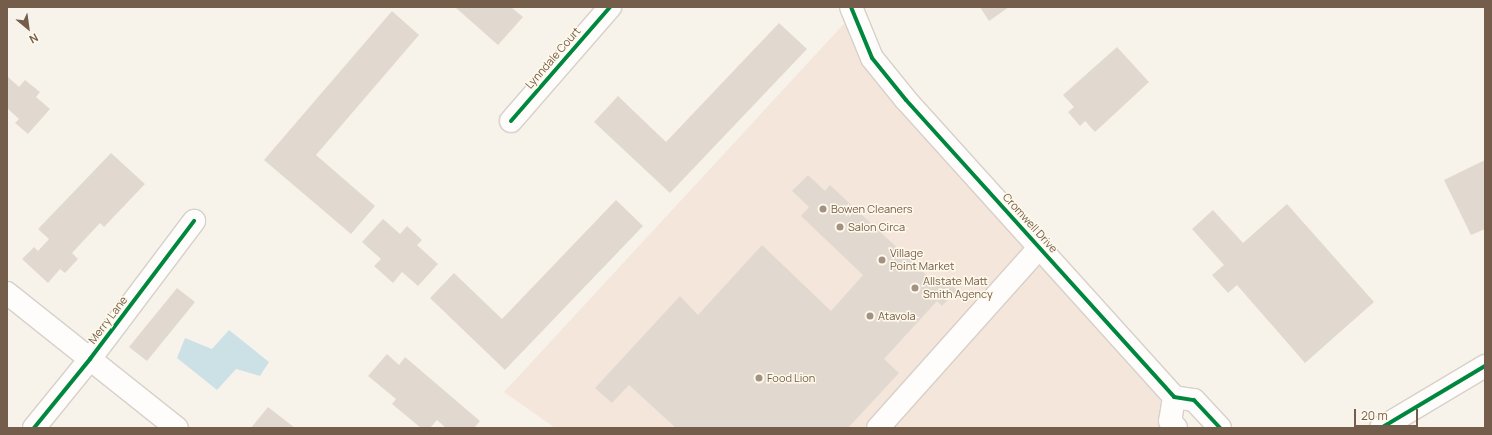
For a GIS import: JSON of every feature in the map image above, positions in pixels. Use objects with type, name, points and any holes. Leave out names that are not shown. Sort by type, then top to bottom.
[{"type":"street","name":"Lynndale Court","points":[[511,121],[610,7]]},
{"type":"street","name":"Cromwell Drive","points":[[851,7],[872,58],[906,100],[1174,396]]},
{"type":"street","name":"Merry Lane","points":[[34,428],[90,359],[194,221]]},
{"type":"street","points":[[878,428],[1040,247]]},
{"type":"street","points":[[7,292],[177,428]]},
{"type":"street","points":[[1381,428],[1485,366]]},
{"type":"street","points":[[1176,428],[1170,421],[1174,396],[1194,400],[1220,428]]},
{"type":"shaded area","points":[[853,14],[872,58],[1174,397],[1176,428],[555,428],[504,392]]},
{"type":"shaded area","points":[[229,330],[269,362],[260,376],[236,369],[217,390],[177,358],[185,338],[212,349]]},
{"type":"building","points":[[455,7],[511,7],[523,17],[498,45]]},
{"type":"building","points":[[980,7],[1009,7],[989,21]]},
{"type":"building","points":[[392,11],[419,35],[316,155],[375,206],[351,234],[264,160]]},
{"type":"building","points":[[779,23],[807,49],[670,193],[594,122],[618,96],[666,142]]},
{"type":"building","points":[[1117,47],[1149,82],[1095,132],[1085,121],[1080,126],[1068,112],[1074,107],[1063,95]]},
{"type":"building","points":[[7,76],[19,87],[25,80],[40,92],[36,97],[50,109],[28,134],[15,123],[19,119],[7,108]]},
{"type":"building","points":[[111,153],[145,184],[104,227],[100,223],[72,253],[78,259],[65,273],[60,269],[48,283],[22,259],[34,247],[38,251],[49,239],[38,229]]},
{"type":"building","points":[[1485,160],[1485,229],[1471,235],[1444,180]]},
{"type":"building","points":[[808,175],[825,191],[830,185],[936,284],[943,277],[957,290],[942,306],[937,301],[884,359],[899,373],[848,428],[676,428],[629,385],[612,403],[595,388],[680,296],[698,315],[762,245],[831,311],[863,275],[801,216],[809,207],[792,191]]},
{"type":"building","points":[[616,200],[643,226],[505,370],[430,298],[454,273],[502,319]]},
{"type":"building","points":[[1287,204],[1374,302],[1305,363],[1237,285],[1228,293],[1212,275],[1224,265],[1192,229],[1213,210],[1243,243]]},
{"type":"building","points":[[383,219],[400,234],[407,226],[422,240],[417,245],[438,264],[418,286],[402,272],[393,283],[374,266],[381,259],[362,242]]},
{"type":"building","points":[[177,288],[195,302],[147,361],[129,347]]},
{"type":"building","points":[[387,354],[399,365],[405,357],[480,421],[474,428],[446,428],[437,420],[430,428],[421,428],[392,404],[396,399],[368,376]]},
{"type":"building","points":[[268,407],[295,428],[251,428]]},
{"type":"cycle path","points":[[511,121],[610,7]]},
{"type":"cycle path","points":[[851,7],[872,58],[906,100],[1174,397],[1194,400],[1220,428]]},
{"type":"cycle path","points":[[34,428],[90,359],[194,221]]},
{"type":"cycle path","points":[[1381,428],[1485,366]]},
{"type":"place","name":"Bowen Cleaners","points":[[823,209]]},
{"type":"place","name":"Salon Circa","points":[[840,227]]},
{"type":"place","name":"Village Point Market","points":[[882,260]]},
{"type":"place","name":"Allstate Matt Smith Agency","points":[[915,288]]},
{"type":"place","name":"Atavola","points":[[870,316]]},
{"type":"place","name":"Food Lion","points":[[759,378]]}]
